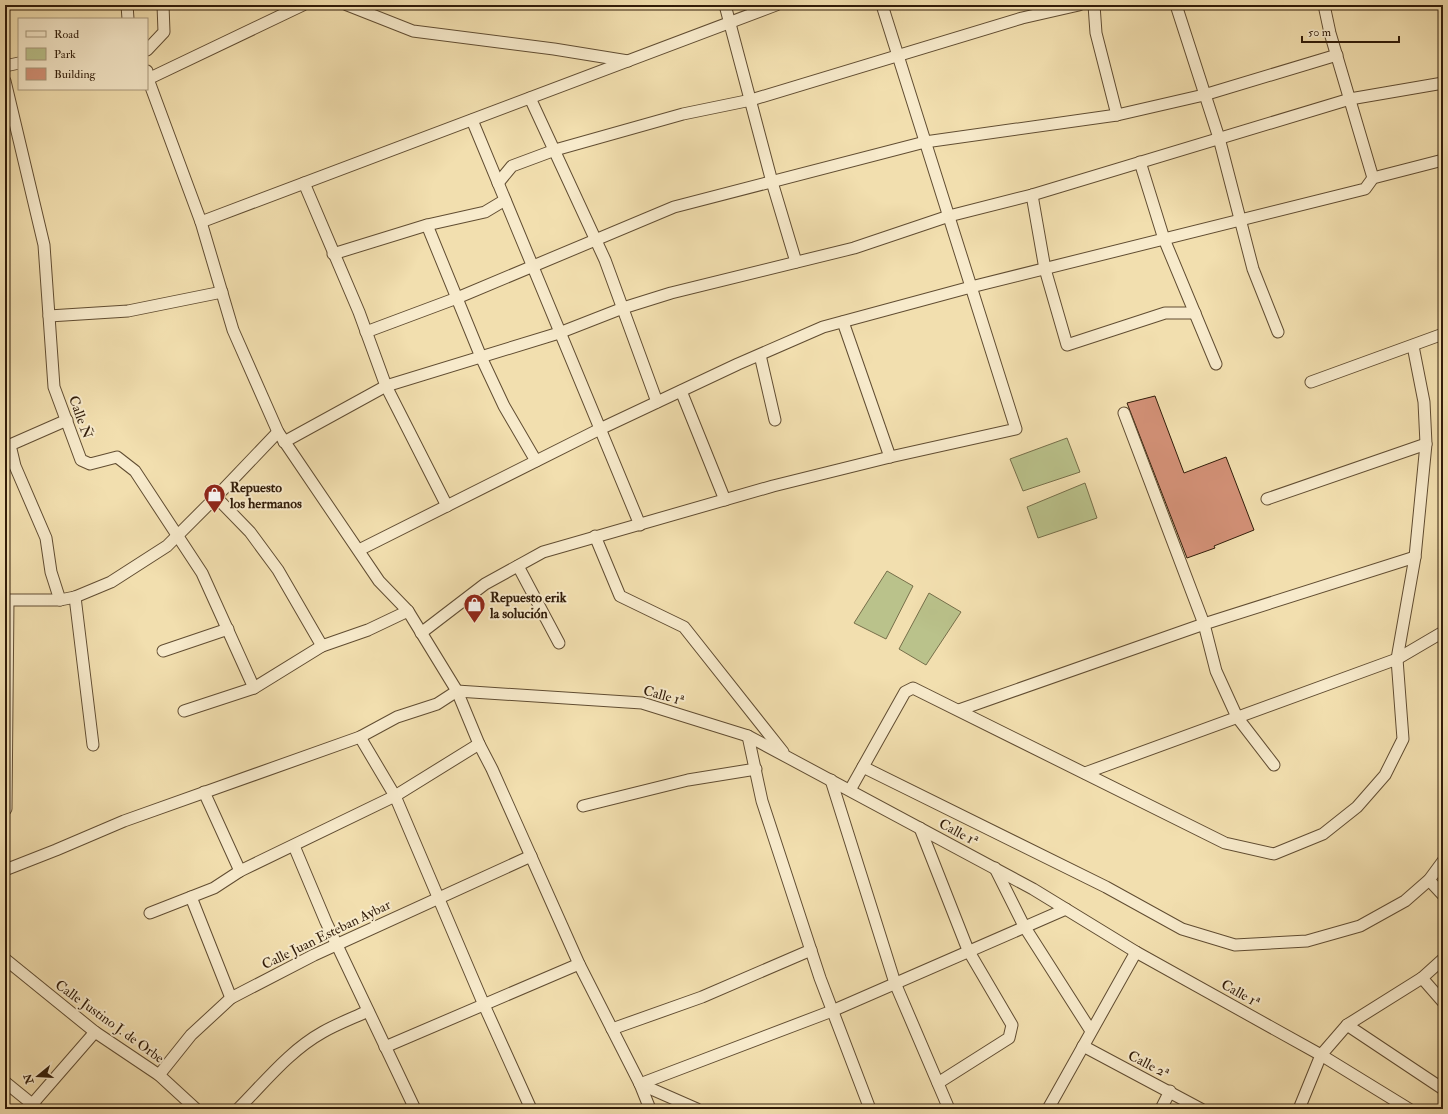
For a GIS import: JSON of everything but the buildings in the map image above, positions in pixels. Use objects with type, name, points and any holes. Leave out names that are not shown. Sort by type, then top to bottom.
[{"type":"street","points":[[127,5],[128,18]]},
{"type":"street","points":[[148,49],[164,32],[163,5]]},
{"type":"street","points":[[303,5],[148,75],[201,222],[233,330],[278,432],[379,581],[408,611],[457,691],[479,744],[579,964],[640,1084],[650,1109]]},
{"type":"street","points":[[347,5],[413,31],[554,49],[629,61]]},
{"type":"street","points":[[725,5],[772,182],[796,262]]},
{"type":"street","points":[[201,222],[776,5]]},
{"type":"street","points":[[421,633],[485,584],[542,552],[725,500],[890,456],[1016,429],[882,5]]},
{"type":"street","points":[[498,183],[512,166],[555,150],[683,114],[751,100],[1022,18],[1079,5]]},
{"type":"street","points":[[1094,5],[1096,34],[1117,115]]},
{"type":"street","points":[[1176,5],[1219,138],[1254,269],[1278,332]]},
{"type":"street","points":[[1324,5],[1373,178]]},
{"type":"street","points":[[366,332],[457,298],[674,207],[925,142],[1117,115],[1204,95],[1337,55]]},
{"type":"street","points":[[5,66],[18,64]]},
{"type":"street","name":"Calle Ñ","points":[[5,81],[44,245],[54,387],[81,460],[90,464],[117,457],[135,471],[178,534],[202,573],[254,688]]},
{"type":"street","points":[[284,442],[386,386],[559,333],[623,308],[671,293],[854,248],[949,216],[1032,195],[1350,99],[1443,83]]},
{"type":"street","points":[[530,98],[596,239],[657,402]]},
{"type":"street","points":[[472,120],[559,333],[640,525]]},
{"type":"street","points":[[358,550],[600,429],[760,355],[823,328],[971,287],[1365,189],[1373,178],[1443,160]]},
{"type":"street","points":[[1140,162],[1164,240],[1216,364]]},
{"type":"street","points":[[304,183],[366,332],[386,386],[447,506]]},
{"type":"street","points":[[1032,195],[1045,269],[1067,345],[1165,314],[1195,313]]},
{"type":"street","points":[[333,254],[427,225],[485,212],[505,200]]},
{"type":"street","points":[[427,225],[481,357],[504,406],[536,461]]},
{"type":"street","points":[[49,316],[128,311],[222,292]]},
{"type":"street","points":[[843,322],[890,456]]},
{"type":"street","points":[[1311,382],[1443,334]]},
{"type":"street","points":[[850,790],[905,692],[913,688],[1085,772],[1225,843],[1274,854],[1322,834],[1357,807],[1385,775],[1403,739],[1397,659],[1415,557],[1426,444],[1424,402],[1413,346]]},
{"type":"street","points":[[760,355],[775,420]]},
{"type":"street","points":[[681,391],[725,500]]},
{"type":"street","points":[[1124,413],[1204,624],[1216,671],[1237,717],[1274,765]]},
{"type":"street","points":[[60,600],[51,572],[46,538],[15,466],[10,445],[67,420]]},
{"type":"street","points":[[6,809],[7,600],[60,600],[75,597],[111,582],[167,546],[278,432]]},
{"type":"street","points":[[1267,499],[1426,444]]},
{"type":"street","points":[[216,497],[250,532],[278,570],[322,646]]},
{"type":"street","points":[[595,536],[620,596],[684,627],[786,756]]},
{"type":"street","points":[[959,710],[1204,624],[1415,557]]},
{"type":"street","points":[[518,566],[559,643]]},
{"type":"street","points":[[75,597],[92,745]]},
{"type":"street","points":[[184,711],[254,688],[322,646],[368,630],[408,611]]},
{"type":"street","points":[[163,651],[228,630]]},
{"type":"street","points":[[1085,772],[1397,659],[1443,632]]},
{"type":"street","points":[[5,870],[124,821],[360,737],[398,717],[437,704],[457,691]]},
{"type":"street","name":"Calle 1ª","points":[[457,691],[642,703],[748,736],[995,868],[1136,952],[1321,1055],[1409,1109]]},
{"type":"street","points":[[748,736],[762,800],[811,950],[832,1011],[870,1109]]},
{"type":"street","points":[[360,737],[394,796],[439,897],[484,1005],[531,1109]]},
{"type":"street","points":[[150,913],[214,888],[240,871],[394,796],[479,744]]},
{"type":"street","points":[[863,767],[1106,887],[1182,928],[1235,944],[1307,941],[1360,926],[1405,901],[1429,880],[1443,861]]},
{"type":"street","points":[[583,806],[688,780],[756,769]]},
{"type":"street","points":[[831,780],[894,983],[949,1109]]},
{"type":"street","points":[[204,792],[240,871]]},
{"type":"street","points":[[920,828],[968,950],[1012,1025],[1009,1038],[938,1083]]},
{"type":"street","points":[[294,846],[385,1048],[415,1109]]},
{"type":"street","name":"Calle Juan Esteban Aybar","points":[[159,1075],[191,1035],[231,998],[314,955],[531,856]]},
{"type":"street","points":[[995,868],[1024,926],[1091,1031]]},
{"type":"street","points":[[1429,880],[1443,895]]},
{"type":"street","points":[[191,897],[231,998]]},
{"type":"street","points":[[640,1084],[832,1011],[968,950],[1066,909]]},
{"type":"street","points":[[612,1029],[702,997],[811,950]]},
{"type":"street","points":[[1048,1109],[1136,952]]},
{"type":"street","name":"Calle Justino J. de Orbe","points":[[5,959],[95,1032],[159,1075],[196,1109]]},
{"type":"street","points":[[1299,1109],[1321,1055],[1347,1025],[1422,978],[1443,959]]},
{"type":"street","points":[[385,1048],[579,964]]},
{"type":"street","points":[[1422,978],[1443,1002]]},
{"type":"street","points":[[238,1109],[280,1064],[298,1049],[322,1032],[368,1011]]},
{"type":"street","points":[[1347,1025],[1443,1089]]},
{"type":"street","points":[[5,1082],[32,1107],[95,1032]]},
{"type":"street","name":"Calle 2ª","points":[[1083,1046],[1202,1109]]},
{"type":"street","points":[[640,1084],[696,1109]]},
{"type":"street","points":[[1161,1109],[1170,1091]]},
{"type":"green space","points":[[1067,438],[1080,472],[1023,491],[1010,459]]},
{"type":"green space","points":[[1085,483],[1097,518],[1038,538],[1027,507]]},
{"type":"green space","points":[[887,571],[913,586],[886,639],[854,623]]},
{"type":"green space","points":[[929,593],[961,612],[926,665],[899,649]]},
{"type":"place","name":"Repuesto los hermanos","points":[[214,514]]},
{"type":"place","name":"Repuesto erik la solución","points":[[474,624]]}]
